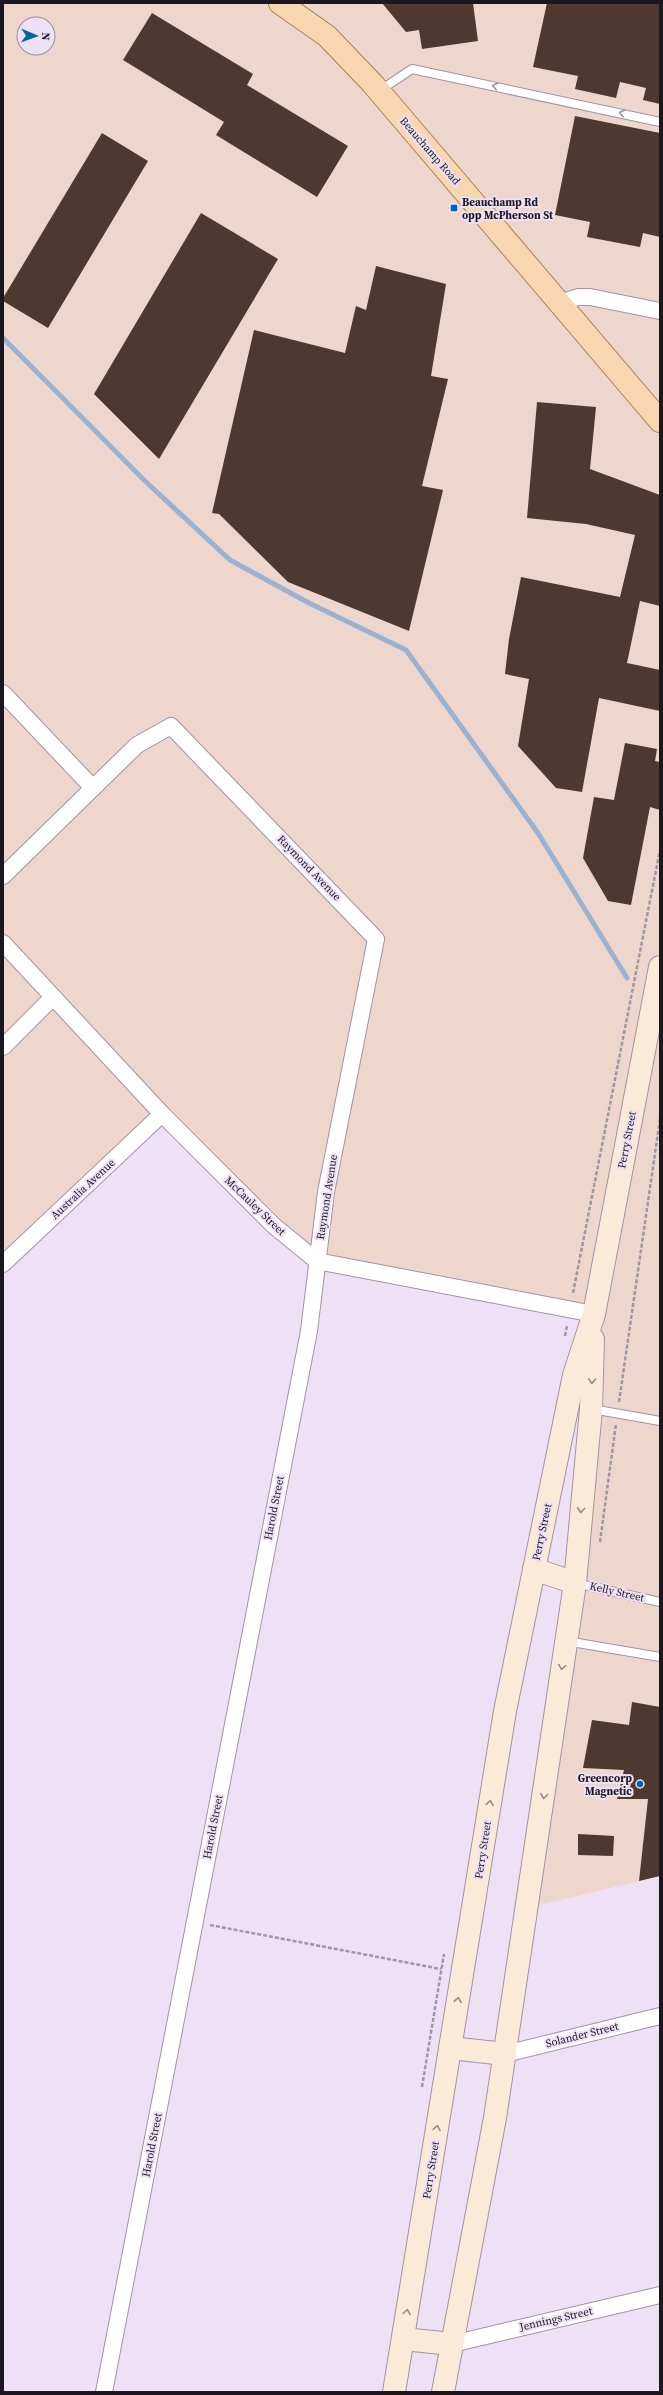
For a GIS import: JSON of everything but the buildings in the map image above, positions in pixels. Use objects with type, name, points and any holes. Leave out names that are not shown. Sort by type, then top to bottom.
[{"type":"main road","name":"Beauchamp Road","points":[[280,3],[327,36],[379,91],[660,421]]},
{"type":"street","points":[[560,303],[578,297],[590,297],[660,311]]},
{"type":"street","points":[[3,693],[93,788]]},
{"type":"street","name":"Raymond Avenue","points":[[3,876],[137,745],[171,726],[376,939],[326,1192],[318,1261]]},
{"type":"street","name":"McCauley Street","points":[[3,943],[162,1114],[274,1226],[318,1261],[594,1314]]},
{"type":"street","name":"Perry Street","points":[[394,2392],[505,1711],[574,1375],[594,1314],[660,967]]},
{"type":"street","points":[[3,1047],[53,997]]},
{"type":"street","name":"Australia Avenue","points":[[3,1264],[162,1114]]},
{"type":"street","name":"Harold Street","points":[[104,2392],[308,1331],[318,1261]]},
{"type":"street","name":"Perry Street","points":[[443,2392],[495,2118],[575,1583],[591,1408],[594,1314]]},
{"type":"street","points":[[534,1569],[575,1583]]},
{"type":"street","name":"Solander Street","points":[[505,2054],[660,2016]]},
{"type":"street","points":[[450,2048],[505,2054]]},
{"type":"street","name":"Jennings Street","points":[[452,2344],[660,2295]]},
{"type":"street","points":[[403,2339],[452,2344]]},
{"type":"lane","points":[[379,91],[412,68],[660,122]]},
{"type":"lane","points":[[591,1408],[660,1421]]},
{"type":"lane","name":"Kelly Street","points":[[575,1583],[660,1602]]},
{"type":"lane","points":[[566,1641],[660,1657]]},
{"type":"path","points":[[194,1922],[441,1969]]},
{"type":"shaded area","points":[[3,3],[660,3],[660,1876],[527,1908],[594,1314],[317,1261],[162,1114],[3,1264]]},
{"type":"waterway","points":[[3,338],[145,481],[230,560],[309,603],[406,650],[538,833],[627,978]]},
{"type":"place","name":"Beauchamp Rd opp McPherson St","points":[[454,208]]},
{"type":"place","name":"Greencorp Magnetic","points":[[640,1784]]}]
